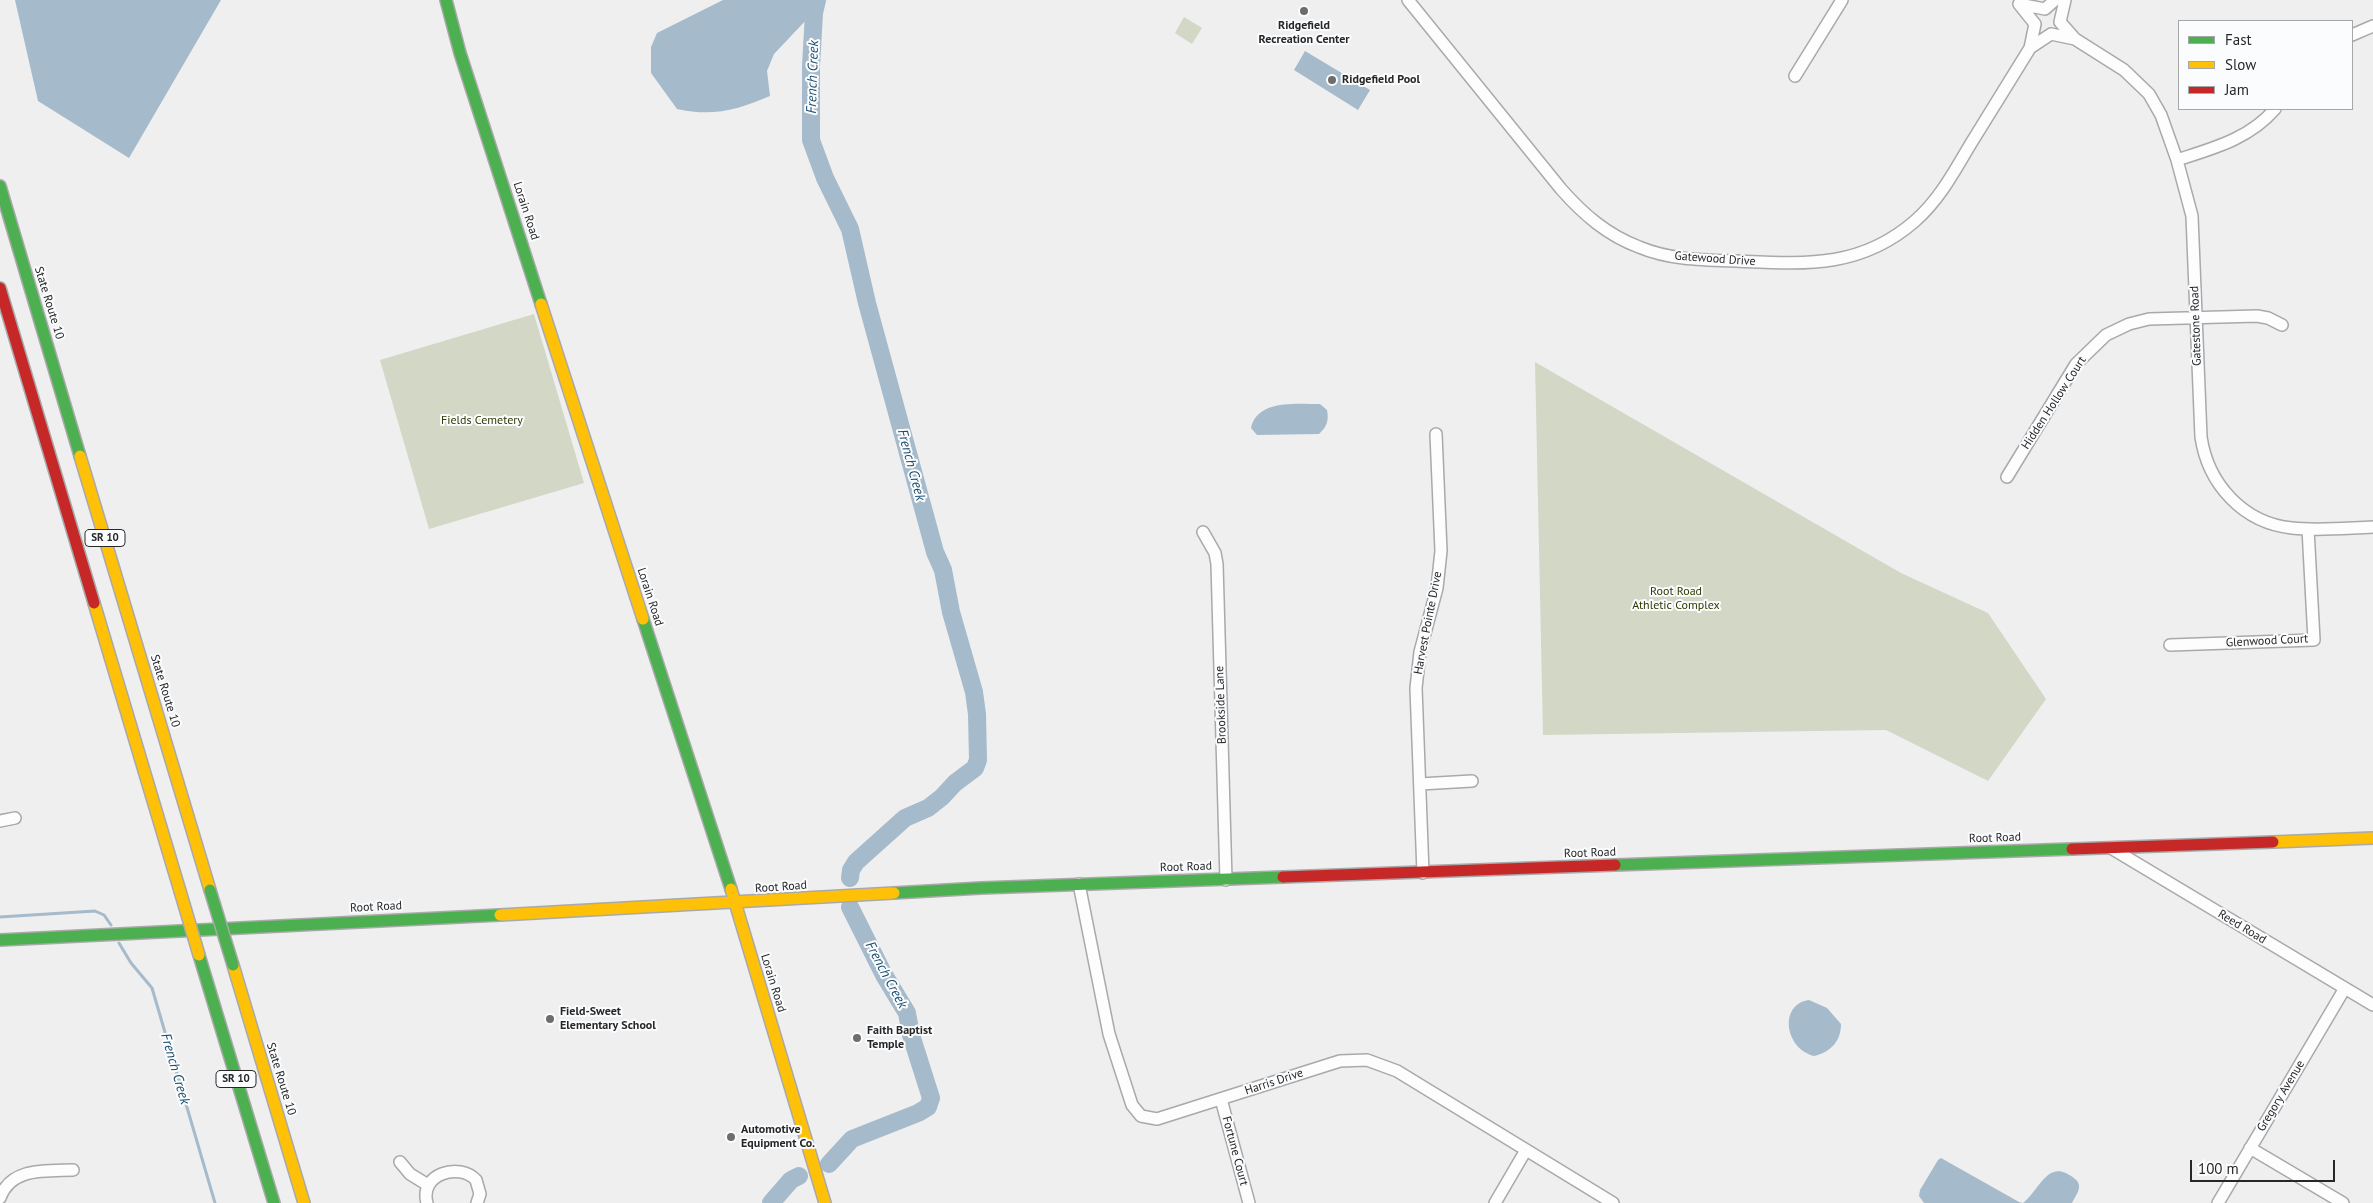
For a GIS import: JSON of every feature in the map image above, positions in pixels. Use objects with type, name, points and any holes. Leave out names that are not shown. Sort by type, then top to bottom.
[{"type":"main road","name":"Lorain Road","points":[[446,0],[463,62],[735,903],[825,1203]]},
{"type":"main road","name":"State Route 10","points":[[0,186],[304,1203]]},
{"type":"main road","name":"SR 10","points":[[0,288],[274,1203]]},
{"type":"main road","name":"Root Road","points":[[0,940],[735,903],[981,888],[2373,838]]},
{"type":"street","name":"Gatewood Drive","points":[[1408,0],[1560,189],[1586,216],[1630,244],[1654,252],[1689,259],[1820,263],[1857,255],[1893,237],[1916,220],[1938,196],[2030,48],[2035,24]]},
{"type":"street","points":[[1795,76],[1842,0]]},
{"type":"street","points":[[2035,24],[2038,14],[2056,0]]},
{"type":"street","points":[[2016,2],[2040,32],[2051,34],[2058,30],[2065,0]]},
{"type":"street","points":[[2016,2],[2054,11],[2060,22]]},
{"type":"street","name":"Gatestone Road","points":[[2060,22],[2075,39],[2124,70],[2149,94],[2161,115],[2177,160],[2192,216],[2201,437],[2211,472],[2230,499],[2257,518],[2285,528],[2373,527]]},
{"type":"street","points":[[2353,35],[2373,26]]},
{"type":"street","name":"Gatewood Drive","points":[[2030,48],[2051,34]]},
{"type":"street","name":"Gatestone Road","points":[[2051,34],[2075,39]]},
{"type":"street","points":[[2177,160],[2242,136],[2257,127],[2274,110]]},
{"type":"street","name":"Hidden Hollow Court","points":[[2007,477],[2076,364],[2097,343],[2113,331],[2135,322],[2158,318],[2262,316],[2282,325]]},
{"type":"street","name":"Harvest Pointe Drive","points":[[1423,873],[1417,677],[1422,641],[1436,588],[1441,551],[1436,434]]},
{"type":"street","name":"Glenwood Court","points":[[2170,645],[2314,640],[2308,529]]},
{"type":"street","name":"Brookside Lane","points":[[1203,532],[1215,553],[1217,564],[1226,880]]},
{"type":"street","points":[[1420,784],[1472,781]]},
{"type":"street","points":[[0,820],[15,818]]},
{"type":"street","name":"Reed Road","points":[[2111,848],[2373,1006]]},
{"type":"street","name":"Harris Drive","points":[[1079,884],[1109,1034],[1134,1109],[1145,1118],[1157,1119],[1340,1061],[1367,1060],[1397,1071],[1613,1203]]},
{"type":"street","name":"Gregory Avenue","points":[[2218,1203],[2345,988]]},
{"type":"street","name":"Fortune Court","points":[[1221,1098],[1249,1203]]},
{"type":"street","points":[[2250,1148],[2343,1203]]},
{"type":"street","points":[[1495,1203],[1526,1150]]},
{"type":"street","points":[[400,1162],[410,1174],[428,1185]]},
{"type":"street","points":[[0,1198],[8,1184],[22,1174],[73,1170]]},
{"type":"street","points":[[427,1203],[426,1192],[428,1185],[439,1175],[457,1170],[464,1171],[476,1180],[480,1187],[479,1203]]},
{"type":"green space","points":[[1184,17],[1202,28],[1192,44],[1175,33]]},
{"type":"green space","name":"Fields Cemetery","points":[[534,314],[584,483],[429,529],[380,360]]},
{"type":"green space","name":"Root Road Athletic Complex","points":[[1535,362],[1901,573],[1988,613],[2046,699],[1988,781],[1886,730],[1543,735]]},
{"type":"water","points":[[15,0],[221,0],[129,158],[38,101]]},
{"type":"water","points":[[723,0],[814,0],[809,17],[774,54],[767,71],[770,96],[725,111],[702,112],[677,109],[651,73],[651,47],[657,33]]},
{"type":"water","name":"Ridgefield Pool","points":[[1305,51],[1370,90],[1358,110],[1294,70]]},
{"type":"water","points":[[1290,404],[1320,404],[1327,410],[1328,417],[1326,426],[1319,434],[1257,435],[1251,428],[1261,412],[1269,408]]},
{"type":"water","points":[[1809,1000],[1827,1008],[1841,1024],[1839,1036],[1834,1045],[1825,1052],[1814,1056],[1796,1044],[1791,1036],[1789,1026],[1789,1017],[1793,1009],[1799,1003]]},
{"type":"water","points":[[1941,1158],[2023,1203],[1924,1203],[1919,1196],[1920,1190]]},
{"type":"water","points":[[2058,1171],[2066,1173],[2078,1182],[2079,1188],[2072,1203],[2023,1203],[2045,1177],[2051,1173]]},
{"type":"waterway","name":"French Creek","points":[[817,0],[814,13],[811,66],[811,140],[825,178],[850,229],[867,303],[935,552],[943,570],[951,612],[974,692],[977,714],[978,760],[975,768],[955,783],[928,808],[905,818],[856,862],[851,870],[850,878]]},
{"type":"waterway","name":"French Creek","points":[[829,1164],[852,1139],[918,1113],[928,1107],[931,1098],[911,1035],[907,1013],[884,975],[850,907]]},
{"type":"waterway","name":"French Creek","points":[[0,917],[95,911],[104,915],[111,925]]},
{"type":"waterway","name":"French Creek","points":[[119,943],[131,963],[152,988],[215,1203]]},
{"type":"waterway","name":"French Creek","points":[[771,1203],[791,1180],[799,1176]]},
{"type":"traffic: fast","points":[[446,0],[460,53],[541,304]]},
{"type":"traffic: fast","points":[[0,186],[80,456]]},
{"type":"traffic: fast","points":[[643,619],[731,889]]},
{"type":"traffic: fast","points":[[1615,865],[2072,849]]},
{"type":"traffic: fast","points":[[894,893],[1283,877]]},
{"type":"traffic: fast","points":[[210,890],[233,965]]},
{"type":"traffic: fast","points":[[0,940],[500,915]]},
{"type":"traffic: fast","points":[[199,955],[274,1203]]},
{"type":"traffic: slow","points":[[541,304],[643,619]]},
{"type":"traffic: slow","points":[[80,456],[210,890]]},
{"type":"traffic: slow","points":[[94,603],[180,891]]},
{"type":"traffic: slow","points":[[2273,842],[2373,838]]},
{"type":"traffic: slow","points":[[731,889],[825,1203]]},
{"type":"traffic: slow","points":[[180,891],[199,955]]},
{"type":"traffic: slow","points":[[500,915],[894,893]]},
{"type":"traffic: slow","points":[[233,965],[304,1203]]},
{"type":"traffic: jam","points":[[0,288],[94,603]]},
{"type":"traffic: jam","points":[[2072,849],[2273,842]]},
{"type":"traffic: jam","points":[[1283,877],[1615,865]]},
{"type":"place","name":"Ridgefield Recreation Center","points":[[1304,11]]},
{"type":"place","name":"Ridgefield Pool","points":[[1332,80]]},
{"type":"place","name":"Field-Sweet Elementary School","points":[[550,1019]]},
{"type":"place","name":"Faith Baptist Temple","points":[[857,1038]]},
{"type":"place","name":"Automotive Equipment Co.","points":[[731,1137]]}]
